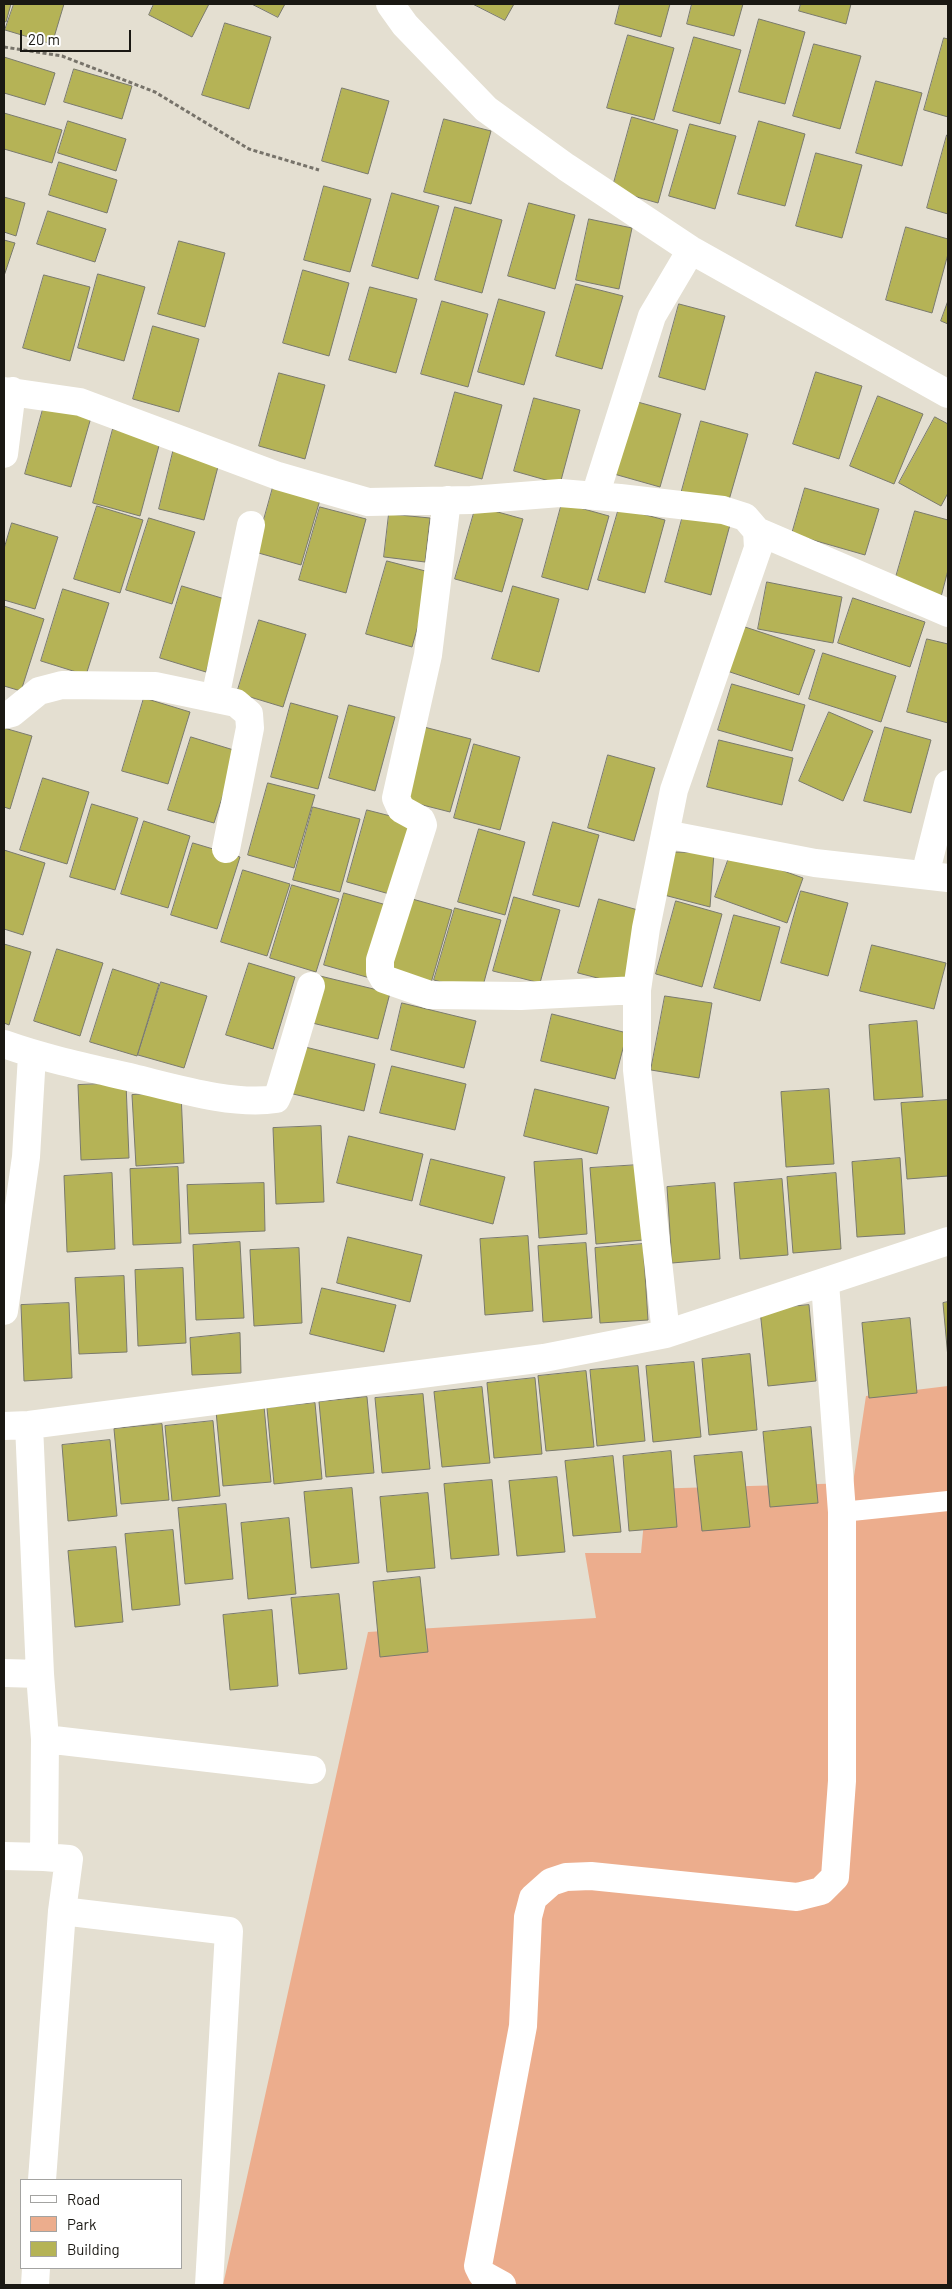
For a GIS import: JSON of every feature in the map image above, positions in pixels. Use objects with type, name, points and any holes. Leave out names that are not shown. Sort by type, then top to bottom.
[{"type":"street","points":[[390,4],[405,25],[486,109],[582,178],[691,250],[948,394]]},
{"type":"street","points":[[595,496],[652,316],[691,250]]},
{"type":"street","points":[[4,454],[8,391],[80,402],[278,476],[368,502],[471,500],[560,493],[723,510],[745,517],[757,530],[948,613]]},
{"type":"street","points":[[447,500],[428,655],[396,798],[401,809],[421,820],[423,825],[380,960],[380,972],[384,979],[390,983],[430,995],[521,996],[637,990]]},
{"type":"street","points":[[216,698],[251,525]]},
{"type":"street","points":[[666,1334],[637,1070],[637,990],[646,928],[674,790],[758,548],[757,530]]},
{"type":"street","points":[[4,716],[12,713],[39,691],[62,685],[155,686],[236,703],[249,714],[250,728],[226,849]]},
{"type":"street","points":[[664,834],[816,863],[937,876],[948,784]]},
{"type":"street","points":[[4,1044],[32,1055],[222,1096],[246,1100],[276,1099],[311,986]]},
{"type":"street","points":[[4,1311],[26,1157],[32,1055]]},
{"type":"street","points":[[44,1858],[45,1738],[16,1425],[544,1358],[666,1334],[948,1241]]},
{"type":"street","points":[[502,2285],[482,2274],[478,2266],[523,2026],[528,1917],[533,1898],[551,1882],[566,1877],[591,1876],[797,1897],[821,1891],[835,1877],[842,1780],[842,1512],[825,1283]]},
{"type":"street","points":[[4,1673],[40,1674]]},
{"type":"street","points":[[45,1738],[312,1770]]},
{"type":"street","points":[[4,1856],[70,1859],[62,1911],[42,2179]]},
{"type":"street","points":[[62,1911],[229,1931],[209,2285]]},
{"type":"street","points":[[35,2285],[36,2269]]},
{"type":"lane","points":[[842,1512],[948,1500]]},
{"type":"path","points":[[4,47],[62,56],[156,92],[249,149],[319,170]]},
{"type":"green space","points":[[948,1386],[948,2285],[223,2285],[368,1632],[596,1618],[585,1553],[641,1553],[647,1489],[853,1483],[866,1396]]},
{"type":"building","points":[[4,4],[11,4],[6,22],[4,21]]},
{"type":"building","points":[[14,4],[64,4],[52,44],[5,30]]},
{"type":"building","points":[[154,4],[209,4],[192,37],[149,15]]},
{"type":"building","points":[[252,4],[285,4],[278,17]]},
{"type":"building","points":[[473,4],[514,4],[505,20]]},
{"type":"building","points":[[620,4],[670,4],[661,37],[615,24]]},
{"type":"building","points":[[692,4],[743,4],[734,36],[687,24]]},
{"type":"building","points":[[801,4],[851,4],[846,24],[799,11]]},
{"type":"building","points":[[759,19],[805,32],[785,104],[739,92]]},
{"type":"building","points":[[225,23],[271,37],[249,109],[202,95]]},
{"type":"building","points":[[628,35],[674,48],[654,120],[607,108]]},
{"type":"building","points":[[694,37],[741,50],[720,124],[673,111]]},
{"type":"building","points":[[944,38],[948,39],[948,117],[924,110]]},
{"type":"building","points":[[814,44],[861,56],[840,129],[793,116]]},
{"type":"building","points":[[4,57],[55,73],[45,105],[4,93]]},
{"type":"building","points":[[74,69],[132,86],[122,119],[64,102]]},
{"type":"building","points":[[876,81],[922,93],[902,166],[856,153]]},
{"type":"building","points":[[342,88],[389,101],[368,174],[322,161]]},
{"type":"building","points":[[4,113],[62,130],[52,163],[4,149]]},
{"type":"building","points":[[632,117],[678,130],[658,203],[612,190]]},
{"type":"building","points":[[444,119],[491,131],[471,204],[424,192]]},
{"type":"building","points":[[68,121],[126,139],[116,171],[58,153]]},
{"type":"building","points":[[759,121],[805,134],[785,206],[738,194]]},
{"type":"building","points":[[690,124],[736,136],[715,209],[669,196]]},
{"type":"building","points":[[948,135],[948,214],[927,208]]},
{"type":"building","points":[[816,153],[862,165],[842,238],[796,226]]},
{"type":"building","points":[[59,162],[117,180],[107,213],[49,195]]},
{"type":"building","points":[[324,186],[371,199],[350,272],[304,260]]},
{"type":"building","points":[[392,193],[439,206],[418,279],[372,266]]},
{"type":"building","points":[[4,197],[25,203],[16,236],[4,232]]},
{"type":"building","points":[[529,203],[575,215],[555,289],[508,276]]},
{"type":"building","points":[[455,207],[502,220],[482,293],[435,280]]},
{"type":"building","points":[[48,211],[106,229],[95,262],[37,244]]},
{"type":"building","points":[[589,219],[632,228],[619,289],[576,280]]},
{"type":"building","points":[[906,227],[948,239],[948,254],[932,313],[886,300]]},
{"type":"building","points":[[4,240],[15,243],[4,276]]},
{"type":"building","points":[[179,241],[225,253],[205,327],[158,314]]},
{"type":"building","points":[[303,270],[349,283],[329,356],[283,343]]},
{"type":"building","points":[[98,274],[145,287],[124,361],[78,348]]},
{"type":"building","points":[[44,275],[90,287],[70,361],[23,348]]},
{"type":"building","points":[[576,284],[623,296],[602,369],[556,356]]},
{"type":"building","points":[[370,287],[417,299],[396,373],[349,360]]},
{"type":"building","points":[[499,299],[545,312],[524,385],[478,372]]},
{"type":"building","points":[[442,301],[488,314],[468,387],[421,374]]},
{"type":"building","points":[[948,301],[948,324],[941,321]]},
{"type":"building","points":[[679,304],[725,316],[705,390],[659,377]]},
{"type":"building","points":[[153,326],[199,339],[179,412],[133,399]]},
{"type":"building","points":[[816,372],[862,386],[839,459],[793,444]]},
{"type":"building","points":[[279,373],[325,385],[305,459],[259,446]]},
{"type":"building","points":[[455,392],[502,405],[482,479],[435,466]]},
{"type":"building","points":[[878,396],[923,414],[894,484],[850,466]]},
{"type":"building","points":[[534,398],[580,410],[560,484],[514,471]]},
{"type":"building","points":[[634,401],[681,414],[660,487],[614,474]]},
{"type":"building","points":[[45,402],[92,414],[71,487],[25,474]]},
{"type":"building","points":[[935,417],[948,424],[948,493],[941,506],[899,483]]},
{"type":"building","points":[[701,421],[748,434],[727,507],[681,494]]},
{"type":"building","points":[[113,429],[160,442],[140,516],[93,503]]},
{"type":"building","points":[[174,448],[220,459],[204,520],[159,509]]},
{"type":"building","points":[[275,480],[322,493],[301,565],[255,552]]},
{"type":"building","points":[[805,488],[879,509],[865,555],[792,534]]},
{"type":"building","points":[[562,503],[609,516],[588,590],[542,577]]},
{"type":"building","points":[[97,506],[143,520],[120,593],[74,579]]},
{"type":"building","points":[[476,506],[523,519],[502,592],[455,579]]},
{"type":"building","points":[[320,507],[366,519],[346,593],[299,580]]},
{"type":"building","points":[[619,508],[665,520],[645,593],[598,580]]},
{"type":"building","points":[[685,508],[731,521],[711,595],[665,582]]},
{"type":"building","points":[[915,511],[948,520],[948,570],[941,597],[894,584]]},
{"type":"building","points":[[389,514],[430,518],[425,562],[384,557]]},
{"type":"building","points":[[149,518],[195,532],[172,604],[126,590]]},
{"type":"building","points":[[12,523],[58,537],[35,609],[4,600],[4,549]]},
{"type":"building","points":[[387,561],[433,573],[412,647],[366,634]]},
{"type":"building","points":[[767,582],[842,597],[833,643],[758,629]]},
{"type":"building","points":[[182,586],[228,600],[206,672],[160,658]]},
{"type":"building","points":[[513,586],[559,599],[539,672],[492,659]]},
{"type":"building","points":[[63,589],[109,603],[86,675],[41,661]]},
{"type":"building","points":[[853,598],[925,622],[910,667],[838,643]]},
{"type":"building","points":[[4,606],[44,619],[21,691],[4,686]]},
{"type":"building","points":[[259,620],[306,634],[283,707],[237,693]]},
{"type":"building","points":[[742,626],[815,650],[799,695],[727,671]]},
{"type":"building","points":[[927,639],[948,644],[948,723],[907,712]]},
{"type":"building","points":[[823,653],[896,676],[881,722],[809,699]]},
{"type":"building","points":[[732,684],[805,705],[792,751],[718,730]]},
{"type":"building","points":[[144,698],[190,712],[168,784],[122,771]]},
{"type":"building","points":[[291,703],[338,716],[318,789],[271,777]]},
{"type":"building","points":[[349,705],[395,717],[375,791],[329,778]]},
{"type":"building","points":[[829,712],[873,731],[843,801],[799,781]]},
{"type":"building","points":[[424,727],[471,739],[450,812],[403,800]]},
{"type":"building","points":[[885,727],[931,740],[911,813],[864,801]]},
{"type":"building","points":[[4,728],[32,736],[10,809],[4,807]]},
{"type":"building","points":[[191,737],[237,751],[214,823],[168,810]]},
{"type":"building","points":[[719,740],[793,758],[782,805],[707,787]]},
{"type":"building","points":[[474,744],[520,757],[500,830],[454,818]]},
{"type":"building","points":[[608,755],[655,768],[634,841],[588,828]]},
{"type":"building","points":[[43,778],[89,792],[67,864],[20,850]]},
{"type":"building","points":[[268,783],[315,795],[294,868],[248,855]]},
{"type":"building","points":[[92,804],[138,818],[115,890],[70,877]]},
{"type":"building","points":[[313,807],[360,819],[340,892],[293,880]]},
{"type":"building","points":[[367,810],[414,822],[393,895],[347,882]]},
{"type":"building","points":[[144,821],[190,836],[168,908],[121,894]]},
{"type":"building","points":[[553,822],[599,835],[579,907],[533,895]]},
{"type":"building","points":[[479,829],[525,842],[505,915],[458,902]]},
{"type":"building","points":[[193,843],[240,857],[217,929],[171,915]]},
{"type":"building","points":[[4,850],[45,863],[23,935],[4,929]]},
{"type":"building","points":[[671,852],[714,853],[710,907],[664,895]]},
{"type":"building","points":[[731,852],[803,878],[787,923],[715,897]]},
{"type":"building","points":[[243,870],[290,884],[267,956],[221,942]]},
{"type":"building","points":[[292,885],[339,899],[316,972],[270,958]]},
{"type":"building","points":[[801,891],[848,903],[828,976],[781,963]]},
{"type":"building","points":[[344,893],[390,906],[370,978],[324,965]]},
{"type":"building","points":[[405,897],[452,910],[431,983],[385,970]]},
{"type":"building","points":[[514,897],[560,910],[540,983],[493,971]]},
{"type":"building","points":[[599,899],[645,912],[625,985],[578,973]]},
{"type":"building","points":[[676,901],[722,914],[702,987],[656,974]]},
{"type":"building","points":[[455,908],[501,920],[481,993],[434,980]]},
{"type":"building","points":[[734,915],[780,927],[760,1001],[714,988]]},
{"type":"building","points":[[4,944],[31,952],[9,1025],[4,1023]]},
{"type":"building","points":[[872,945],[946,963],[934,1009],[860,991]]},
{"type":"building","points":[[57,949],[103,963],[80,1036],[34,1021]]},
{"type":"building","points":[[249,963],[295,977],[273,1049],[226,1035]]},
{"type":"building","points":[[113,969],[159,984],[137,1056],[90,1042]]},
{"type":"building","points":[[316,975],[390,993],[378,1039],[304,1021]]},
{"type":"building","points":[[161,982],[207,996],[184,1068],[138,1055]]},
{"type":"building","points":[[665,996],[712,1003],[699,1078],[651,1070]]},
{"type":"building","points":[[402,1003],[476,1021],[464,1068],[391,1050]]},
{"type":"building","points":[[552,1014],[627,1033],[615,1079],[541,1061]]},
{"type":"building","points":[[917,1021],[923,1097],[874,1100],[869,1025]]},
{"type":"building","points":[[301,1046],[375,1064],[364,1111],[289,1093]]},
{"type":"building","points":[[392,1066],[466,1084],[455,1130],[380,1113]]},
{"type":"building","points":[[126,1083],[129,1158],[81,1160],[78,1085]]},
{"type":"building","points":[[535,1089],[609,1107],[597,1154],[524,1136]]},
{"type":"building","points":[[829,1089],[834,1164],[786,1167],[781,1092]]},
{"type":"building","points":[[181,1092],[184,1163],[136,1166],[132,1095]]},
{"type":"building","points":[[948,1100],[948,1176],[907,1179],[901,1103]]},
{"type":"building","points":[[321,1126],[324,1202],[276,1204],[273,1128]]},
{"type":"building","points":[[349,1136],[423,1154],[412,1201],[337,1183]]},
{"type":"building","points":[[900,1158],[905,1234],[857,1237],[852,1162]]},
{"type":"building","points":[[431,1159],[505,1177],[493,1224],[420,1205]]},
{"type":"building","points":[[582,1159],[587,1234],[539,1238],[534,1162]]},
{"type":"building","points":[[639,1165],[644,1240],[596,1244],[590,1168]]},
{"type":"building","points":[[178,1167],[181,1243],[133,1245],[130,1169]]},
{"type":"building","points":[[112,1173],[115,1249],[67,1252],[64,1176]]},
{"type":"building","points":[[836,1173],[841,1249],[793,1253],[787,1177]]},
{"type":"building","points":[[782,1179],[788,1255],[740,1259],[734,1183]]},
{"type":"building","points":[[264,1183],[265,1231],[189,1234],[187,1185]]},
{"type":"building","points":[[715,1183],[720,1259],[672,1263],[667,1187]]},
{"type":"building","points":[[528,1236],[533,1311],[485,1315],[480,1239]]},
{"type":"building","points":[[348,1237],[422,1255],[410,1302],[337,1283]]},
{"type":"building","points":[[240,1242],[244,1318],[196,1320],[193,1245]]},
{"type":"building","points":[[586,1243],[592,1318],[543,1322],[538,1246]]},
{"type":"building","points":[[643,1244],[648,1320],[600,1323],[595,1248]]},
{"type":"building","points":[[299,1248],[302,1323],[254,1326],[250,1250]]},
{"type":"building","points":[[183,1268],[186,1343],[138,1346],[135,1270]]},
{"type":"building","points":[[124,1276],[127,1352],[79,1354],[75,1278]]},
{"type":"building","points":[[322,1288],[396,1305],[384,1352],[310,1334]]},
{"type":"building","points":[[948,1302],[948,1358],[943,1303]]},
{"type":"building","points":[[69,1303],[72,1378],[24,1381],[21,1305]]},
{"type":"building","points":[[809,1305],[816,1381],[768,1386],[760,1310]]},
{"type":"building","points":[[910,1318],[917,1393],[869,1398],[862,1323]]},
{"type":"building","points":[[240,1333],[241,1373],[192,1375],[190,1338]]},
{"type":"building","points":[[750,1354],[757,1430],[709,1435],[702,1359]]},
{"type":"building","points":[[694,1362],[701,1437],[653,1442],[646,1366]]},
{"type":"building","points":[[638,1366],[645,1441],[597,1446],[590,1370]]},
{"type":"building","points":[[586,1371],[594,1447],[546,1451],[538,1376]]},
{"type":"building","points":[[535,1378],[542,1454],[494,1458],[487,1383]]},
{"type":"building","points":[[482,1387],[490,1463],[442,1467],[434,1392]]},
{"type":"building","points":[[423,1394],[430,1469],[382,1473],[375,1398]]},
{"type":"building","points":[[367,1397],[374,1473],[326,1477],[319,1402]]},
{"type":"building","points":[[315,1403],[322,1479],[274,1484],[267,1408]]},
{"type":"building","points":[[264,1406],[271,1482],[223,1486],[216,1411]]},
{"type":"building","points":[[213,1421],[220,1496],[172,1501],[165,1426]]},
{"type":"building","points":[[162,1424],[169,1500],[121,1504],[114,1429]]},
{"type":"building","points":[[811,1427],[818,1503],[770,1507],[763,1432]]},
{"type":"building","points":[[110,1440],[117,1516],[68,1521],[62,1445]]},
{"type":"building","points":[[671,1451],[677,1527],[629,1531],[623,1456]]},
{"type":"building","points":[[742,1452],[750,1527],[702,1531],[694,1456]]},
{"type":"building","points":[[613,1456],[621,1532],[573,1536],[565,1461]]},
{"type":"building","points":[[557,1477],[565,1552],[517,1556],[509,1481]]},
{"type":"building","points":[[492,1480],[499,1555],[451,1559],[444,1484]]},
{"type":"building","points":[[352,1488],[359,1563],[311,1568],[304,1492]]},
{"type":"building","points":[[428,1493],[435,1568],[387,1572],[380,1497]]},
{"type":"building","points":[[226,1504],[233,1579],[185,1584],[178,1508]]},
{"type":"building","points":[[289,1518],[296,1594],[248,1599],[241,1523]]},
{"type":"building","points":[[173,1530],[180,1605],[132,1610],[125,1534]]},
{"type":"building","points":[[116,1547],[123,1622],[75,1627],[68,1551]]},
{"type":"building","points":[[420,1577],[428,1652],[380,1657],[373,1582]]},
{"type":"building","points":[[339,1594],[347,1669],[299,1674],[291,1598]]},
{"type":"building","points":[[272,1610],[278,1686],[230,1690],[223,1615]]}]
